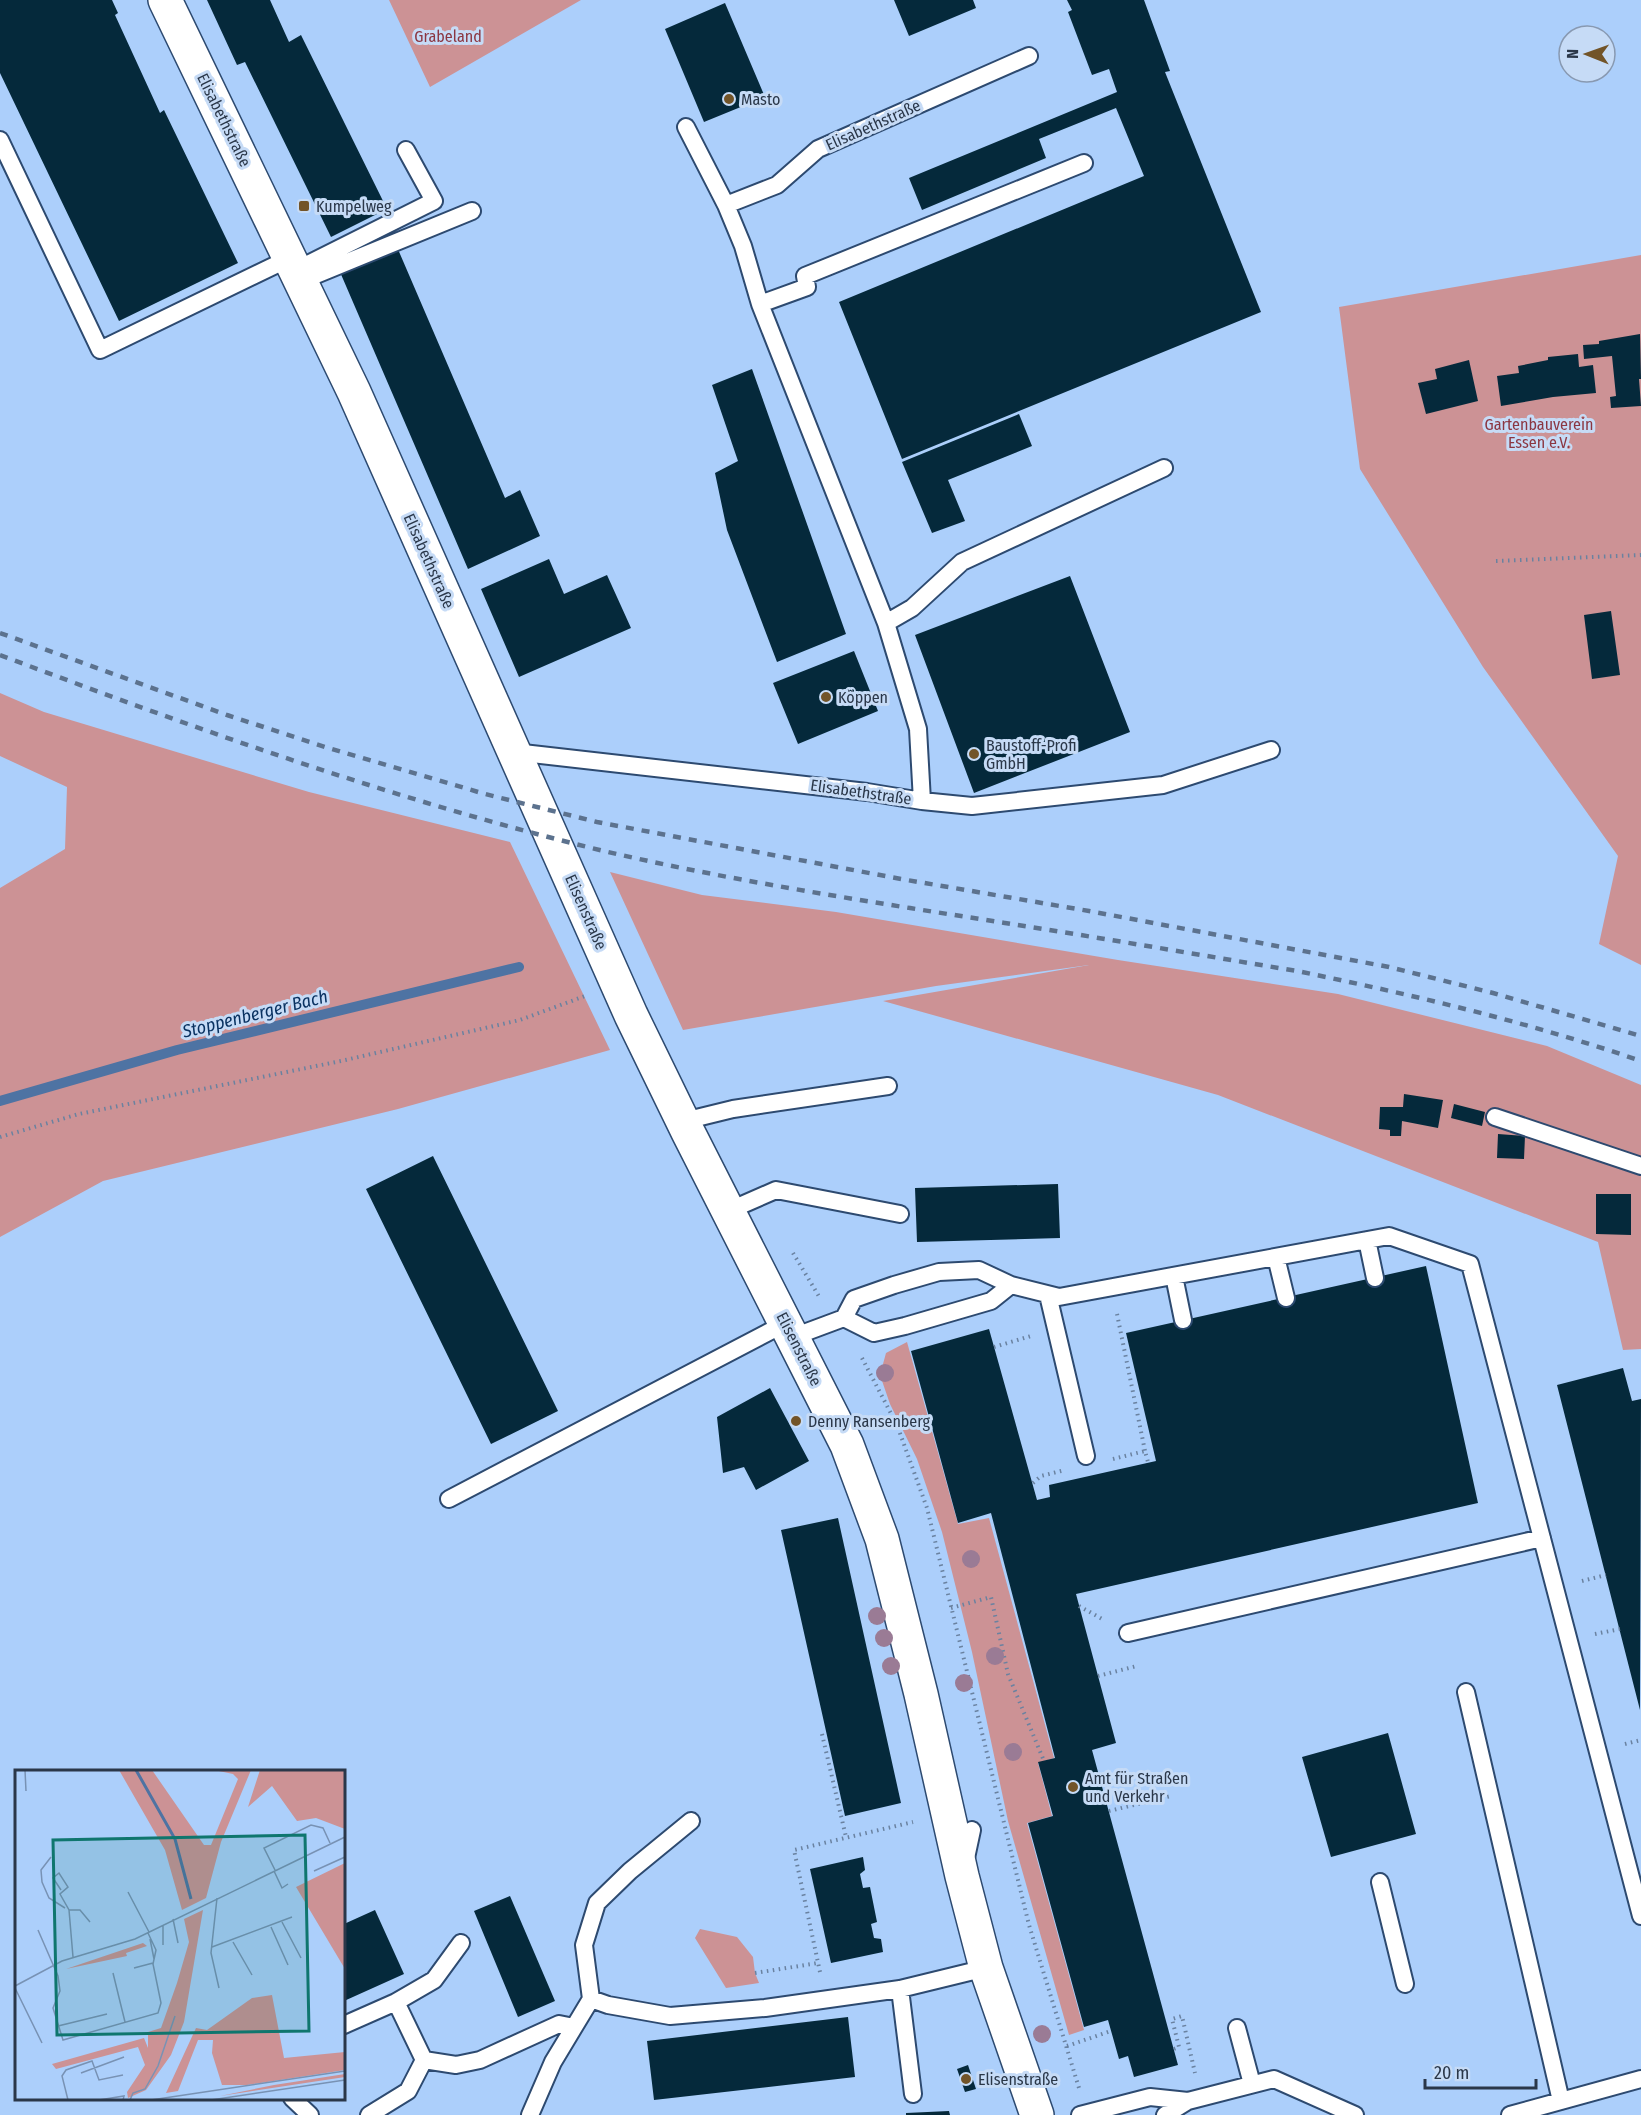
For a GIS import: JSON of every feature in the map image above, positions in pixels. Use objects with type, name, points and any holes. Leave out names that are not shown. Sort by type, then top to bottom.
[{"type":"street","name":"Elisabethstraße","points":[[165,0],[354,392],[514,752]]},
{"type":"street","name":"Elisenstraße","points":[[514,752],[616,981],[728,1211],[847,1445],[882,1539],[986,1968],[1037,2115]]},
{"type":"lane","name":"Elisabethstraße","points":[[726,205],[777,185],[818,149],[1029,56]]},
{"type":"lane","name":"Elisabethstraße","points":[[686,127],[726,205],[743,246],[760,304],[886,623],[918,729],[922,801]]},
{"type":"lane","points":[[0,140],[100,350],[295,270],[472,211]]},
{"type":"lane","points":[[295,270],[434,201],[406,150]]},
{"type":"lane","points":[[760,304],[807,287],[805,276],[1084,163]]},
{"type":"lane","points":[[886,623],[912,608],[962,562],[1164,468]]},
{"type":"lane","name":"Elisabethstraße","points":[[514,752],[972,806],[1163,785],[1271,750]]},
{"type":"lane","points":[[684,1121],[733,1109],[888,1086]]},
{"type":"lane","points":[[1495,1117],[1641,1166]]},
{"type":"lane","points":[[728,1211],[776,1190],[900,1214]]},
{"type":"lane","points":[[844,1318],[855,1299],[939,1272],[979,1270],[1011,1285],[1059,1297],[1389,1236],[1470,1264],[1641,1916]]},
{"type":"lane","points":[[1367,1240],[1375,1278]]},
{"type":"lane","points":[[1276,1257],[1286,1298]]},
{"type":"lane","points":[[1174,1276],[1183,1320]]},
{"type":"lane","points":[[449,1499],[789,1330],[844,1318],[874,1333],[991,1301],[1011,1285]]},
{"type":"lane","points":[[1048,1295],[1054,1330],[1086,1456]]},
{"type":"lane","points":[[1128,1634],[1542,1538]]},
{"type":"lane","points":[[1466,1692],[1561,2101]]},
{"type":"lane","points":[[530,2115],[553,2062],[591,1998],[584,1945],[597,1904],[630,1871],[691,1821]]},
{"type":"lane","points":[[962,1876],[972,1830]]},
{"type":"lane","points":[[1380,1882],[1405,1984]]},
{"type":"lane","points":[[345,2025],[396,2002],[434,1980],[461,1943]]},
{"type":"lane","points":[[591,1998],[608,2005],[670,2016],[765,2008],[900,1989],[986,1968]]},
{"type":"lane","points":[[900,1989],[913,2094]]},
{"type":"lane","points":[[396,2002],[424,2060]]},
{"type":"lane","points":[[424,2060],[456,2065],[480,2060],[559,2024],[573,2027]]},
{"type":"lane","points":[[1237,2028],[1252,2084]]},
{"type":"lane","points":[[369,2115],[408,2091],[424,2060]]},
{"type":"lane","points":[[1165,2115],[1195,2099],[1274,2079],[1355,2115]]},
{"type":"lane","points":[[1510,2115],[1641,2079]]},
{"type":"lane","points":[[1080,2115],[1150,2097],[1195,2099]]},
{"type":"lane","points":[[1320,2099],[1329,2115]]},
{"type":"lane","points":[[294,2100],[310,2115]]},
{"type":"path","points":[[1496,561],[1641,555]]},
{"type":"path","points":[[0,1137],[80,1114],[341,1061],[520,1020],[587,995],[616,981]]},
{"type":"path","points":[[1111,1287],[1145,1451]]},
{"type":"path","points":[[994,1347],[1054,1330]]},
{"type":"path","points":[[951,1608],[990,1597],[1008,1674],[1044,1761]]},
{"type":"path","points":[[1098,1676],[1137,1666]]},
{"type":"path","points":[[822,1734],[846,1837]]},
{"type":"path","points":[[1109,1811],[1172,1796]]},
{"type":"path","points":[[818,1941],[814,1942],[794,1850],[913,1822]]},
{"type":"path","points":[[754,1973],[818,1963]]},
{"type":"path","points":[[1174,2049],[1179,2047],[1172,2019],[1182,2016],[1195,2099]]},
{"type":"path","points":[[1067,2046],[1111,2031]]},
{"type":"green space","name":"Grabeland","points":[[389,0],[581,0],[430,87]]},
{"type":"green space","name":"Gartenbauverein Essen e.V.","points":[[1641,255],[1641,965],[1599,944],[1618,856],[1483,667],[1360,469],[1339,307]]},
{"type":"green space","points":[[0,693],[44,712],[309,792],[510,842],[610,1050],[398,1109],[103,1181],[0,1237],[0,888],[65,849],[67,787],[0,756]]},
{"type":"green space","points":[[610,872],[702,895],[836,912],[1118,960],[1338,994],[1547,1046],[1641,1085],[1641,1349],[1623,1350],[1598,1242],[1218,1095],[883,1001],[1089,965],[936,986],[683,1030]]},
{"type":"green space","points":[[907,1342],[958,1524],[989,1518],[1054,1758],[1038,1763],[1052,1816],[1027,1823],[1084,2030],[1069,2035],[1008,1821],[972,1652],[942,1532],[917,1459],[890,1404],[880,1375],[886,1353]]},
{"type":"green space","points":[[700,1929],[737,1937],[753,1957],[759,1983],[726,1988],[695,1938]]},
{"type":"building","points":[[0,0],[112,0],[118,13],[115,15],[160,113],[164,110],[238,263],[119,321],[0,73]]},
{"type":"building","points":[[207,0],[270,0],[289,42],[301,35],[387,209],[331,237],[245,62],[237,65]]},
{"type":"building","points":[[894,0],[973,0],[976,8],[909,36]]},
{"type":"building","points":[[1067,0],[1144,0],[1170,71],[1165,72],[1261,312],[902,459],[839,302],[1144,176],[1116,108],[1039,139],[1046,158],[922,210],[909,178],[1117,92],[1109,69],[1092,75],[1068,12],[1072,10]]},
{"type":"building","points":[[725,3],[765,97],[704,122],[665,29]]},
{"type":"building","points":[[397,247],[505,498],[520,490],[540,536],[468,569],[340,272]]},
{"type":"building","points":[[1640,334],[1641,406],[1611,408],[1610,397],[1616,396],[1612,356],[1584,359],[1583,345],[1599,344],[1599,341]]},
{"type":"building","points":[[1578,354],[1579,367],[1593,365],[1596,393],[1553,397],[1501,406],[1497,376],[1519,373],[1518,366],[1548,360],[1548,357]]},
{"type":"building","points":[[1469,360],[1478,401],[1426,414],[1418,383],[1437,379],[1435,369]]},
{"type":"building","points":[[752,369],[846,634],[777,662],[727,530],[715,473],[738,461],[712,385]]},
{"type":"building","points":[[1019,414],[1032,446],[948,480],[965,521],[932,533],[902,462]]},
{"type":"building","points":[[549,559],[564,594],[607,575],[631,628],[519,677],[481,589]]},
{"type":"building","points":[[1070,576],[1130,732],[974,793],[915,635]]},
{"type":"building","points":[[1611,611],[1620,675],[1592,679],[1584,615]]},
{"type":"building","name":"Köppen","points":[[854,651],[878,711],[798,744],[773,683]]},
{"type":"building","points":[[1404,1094],[1443,1100],[1438,1128],[1402,1121],[1401,1136],[1390,1136],[1390,1130],[1379,1129],[1380,1107],[1403,1107]]},
{"type":"building","points":[[1454,1104],[1485,1112],[1482,1126],[1451,1118]]},
{"type":"building","points":[[1498,1134],[1525,1136],[1524,1159],[1497,1158]]},
{"type":"building","points":[[433,1156],[558,1411],[491,1444],[366,1189]]},
{"type":"building","points":[[1058,1184],[1060,1238],[917,1242],[915,1188]]},
{"type":"building","points":[[1596,1194],[1631,1194],[1631,1235],[1596,1234]]},
{"type":"building","points":[[1426,1266],[1478,1503],[1076,1594],[1116,1743],[1092,1750],[1178,2065],[1134,2077],[1128,2056],[1119,2059],[1108,2020],[1084,2027],[1028,1823],[1053,1816],[1038,1762],[1055,1758],[991,1513],[958,1523],[911,1351],[989,1329],[1037,1500],[1050,1497],[1049,1485],[1156,1461],[1126,1333]]},
{"type":"building","points":[[1623,1368],[1632,1401],[1641,1399],[1640,1710],[1557,1385]]},
{"type":"building","points":[[770,1388],[809,1461],[756,1490],[744,1467],[723,1473],[717,1417]]},
{"type":"building","points":[[838,1518],[901,1803],[845,1816],[781,1530]]},
{"type":"building","points":[[1388,1733],[1416,1834],[1331,1857],[1302,1757]]},
{"type":"building","points":[[863,1857],[865,1870],[860,1874],[863,1888],[870,1887],[877,1922],[871,1924],[874,1938],[881,1939],[883,1952],[831,1963],[810,1869]]},
{"type":"building","points":[[510,1896],[555,2001],[518,2017],[474,1911]]},
{"type":"building","points":[[375,1910],[404,1974],[345,2001],[345,1924]]},
{"type":"building","points":[[848,2017],[855,2077],[654,2100],[647,2041]]},
{"type":"building","name":"Elisenstraße","points":[[968,2065],[976,2089],[965,2092],[957,2069]]},
{"type":"building","points":[[949,2111],[950,2115],[906,2115],[906,2113]]},
{"type":"waterway","name":"Stoppenberger Bach","points":[[0,1101],[177,1050],[519,967]]},
{"type":"railway","points":[[0,633],[227,715],[325,747],[485,794],[597,822],[1389,967],[1493,993],[1641,1036]]},
{"type":"railway","points":[[0,655],[301,763],[453,811],[608,852],[805,891],[1297,971],[1470,1010],[1641,1061]]},
{"type":"place","name":"Masto","points":[[729,99]]},
{"type":"place","name":"Kumpelweg","points":[[304,206]]},
{"type":"place","name":"Köppen","points":[[826,697]]},
{"type":"place","name":"Baustoff-Profi GmbH","points":[[974,754]]},
{"type":"place","name":"Denny Ransenberg","points":[[796,1421]]},
{"type":"place","name":"Amt für Straßen und Verkehr","points":[[1073,1787]]},
{"type":"place","name":"Elisenstraße","points":[[966,2079]]}]
